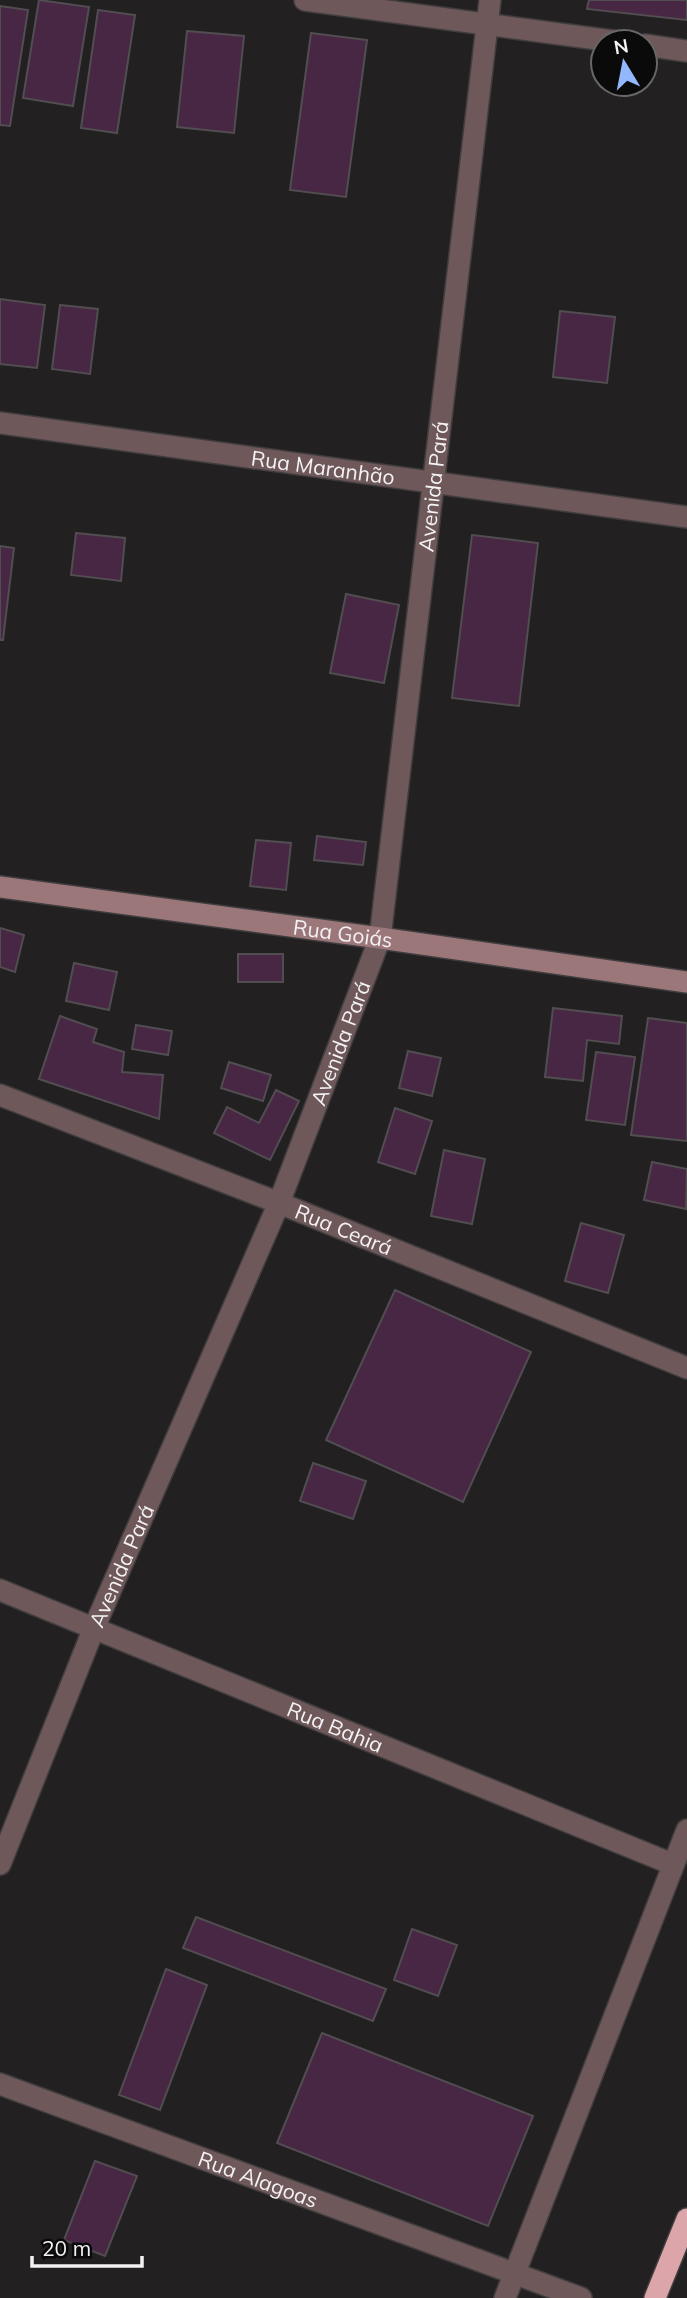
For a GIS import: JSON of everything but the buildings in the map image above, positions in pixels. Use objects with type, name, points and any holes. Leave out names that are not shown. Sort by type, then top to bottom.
[{"type":"highway","points":[[655,2298],[687,2219]]},
{"type":"street","points":[[305,0],[589,38]]},
{"type":"street","name":"Avenida Pará","points":[[0,1864],[94,1628],[279,1203],[380,938],[490,0]]},
{"type":"street","points":[[659,47],[687,51]]},
{"type":"street","name":"Rua Maranhão","points":[[0,424],[687,517]]},
{"type":"street","name":"Rua Goiás","points":[[0,887],[687,982]]},
{"type":"street","name":"Rua Ceará","points":[[0,1095],[279,1203],[687,1368]]},
{"type":"street","name":"Rua Bahia","points":[[0,1590],[672,1864]]},
{"type":"street","points":[[505,2298],[687,1830]]},
{"type":"street","name":"Rua Alagoas","points":[[0,2084],[582,2298]]}]
